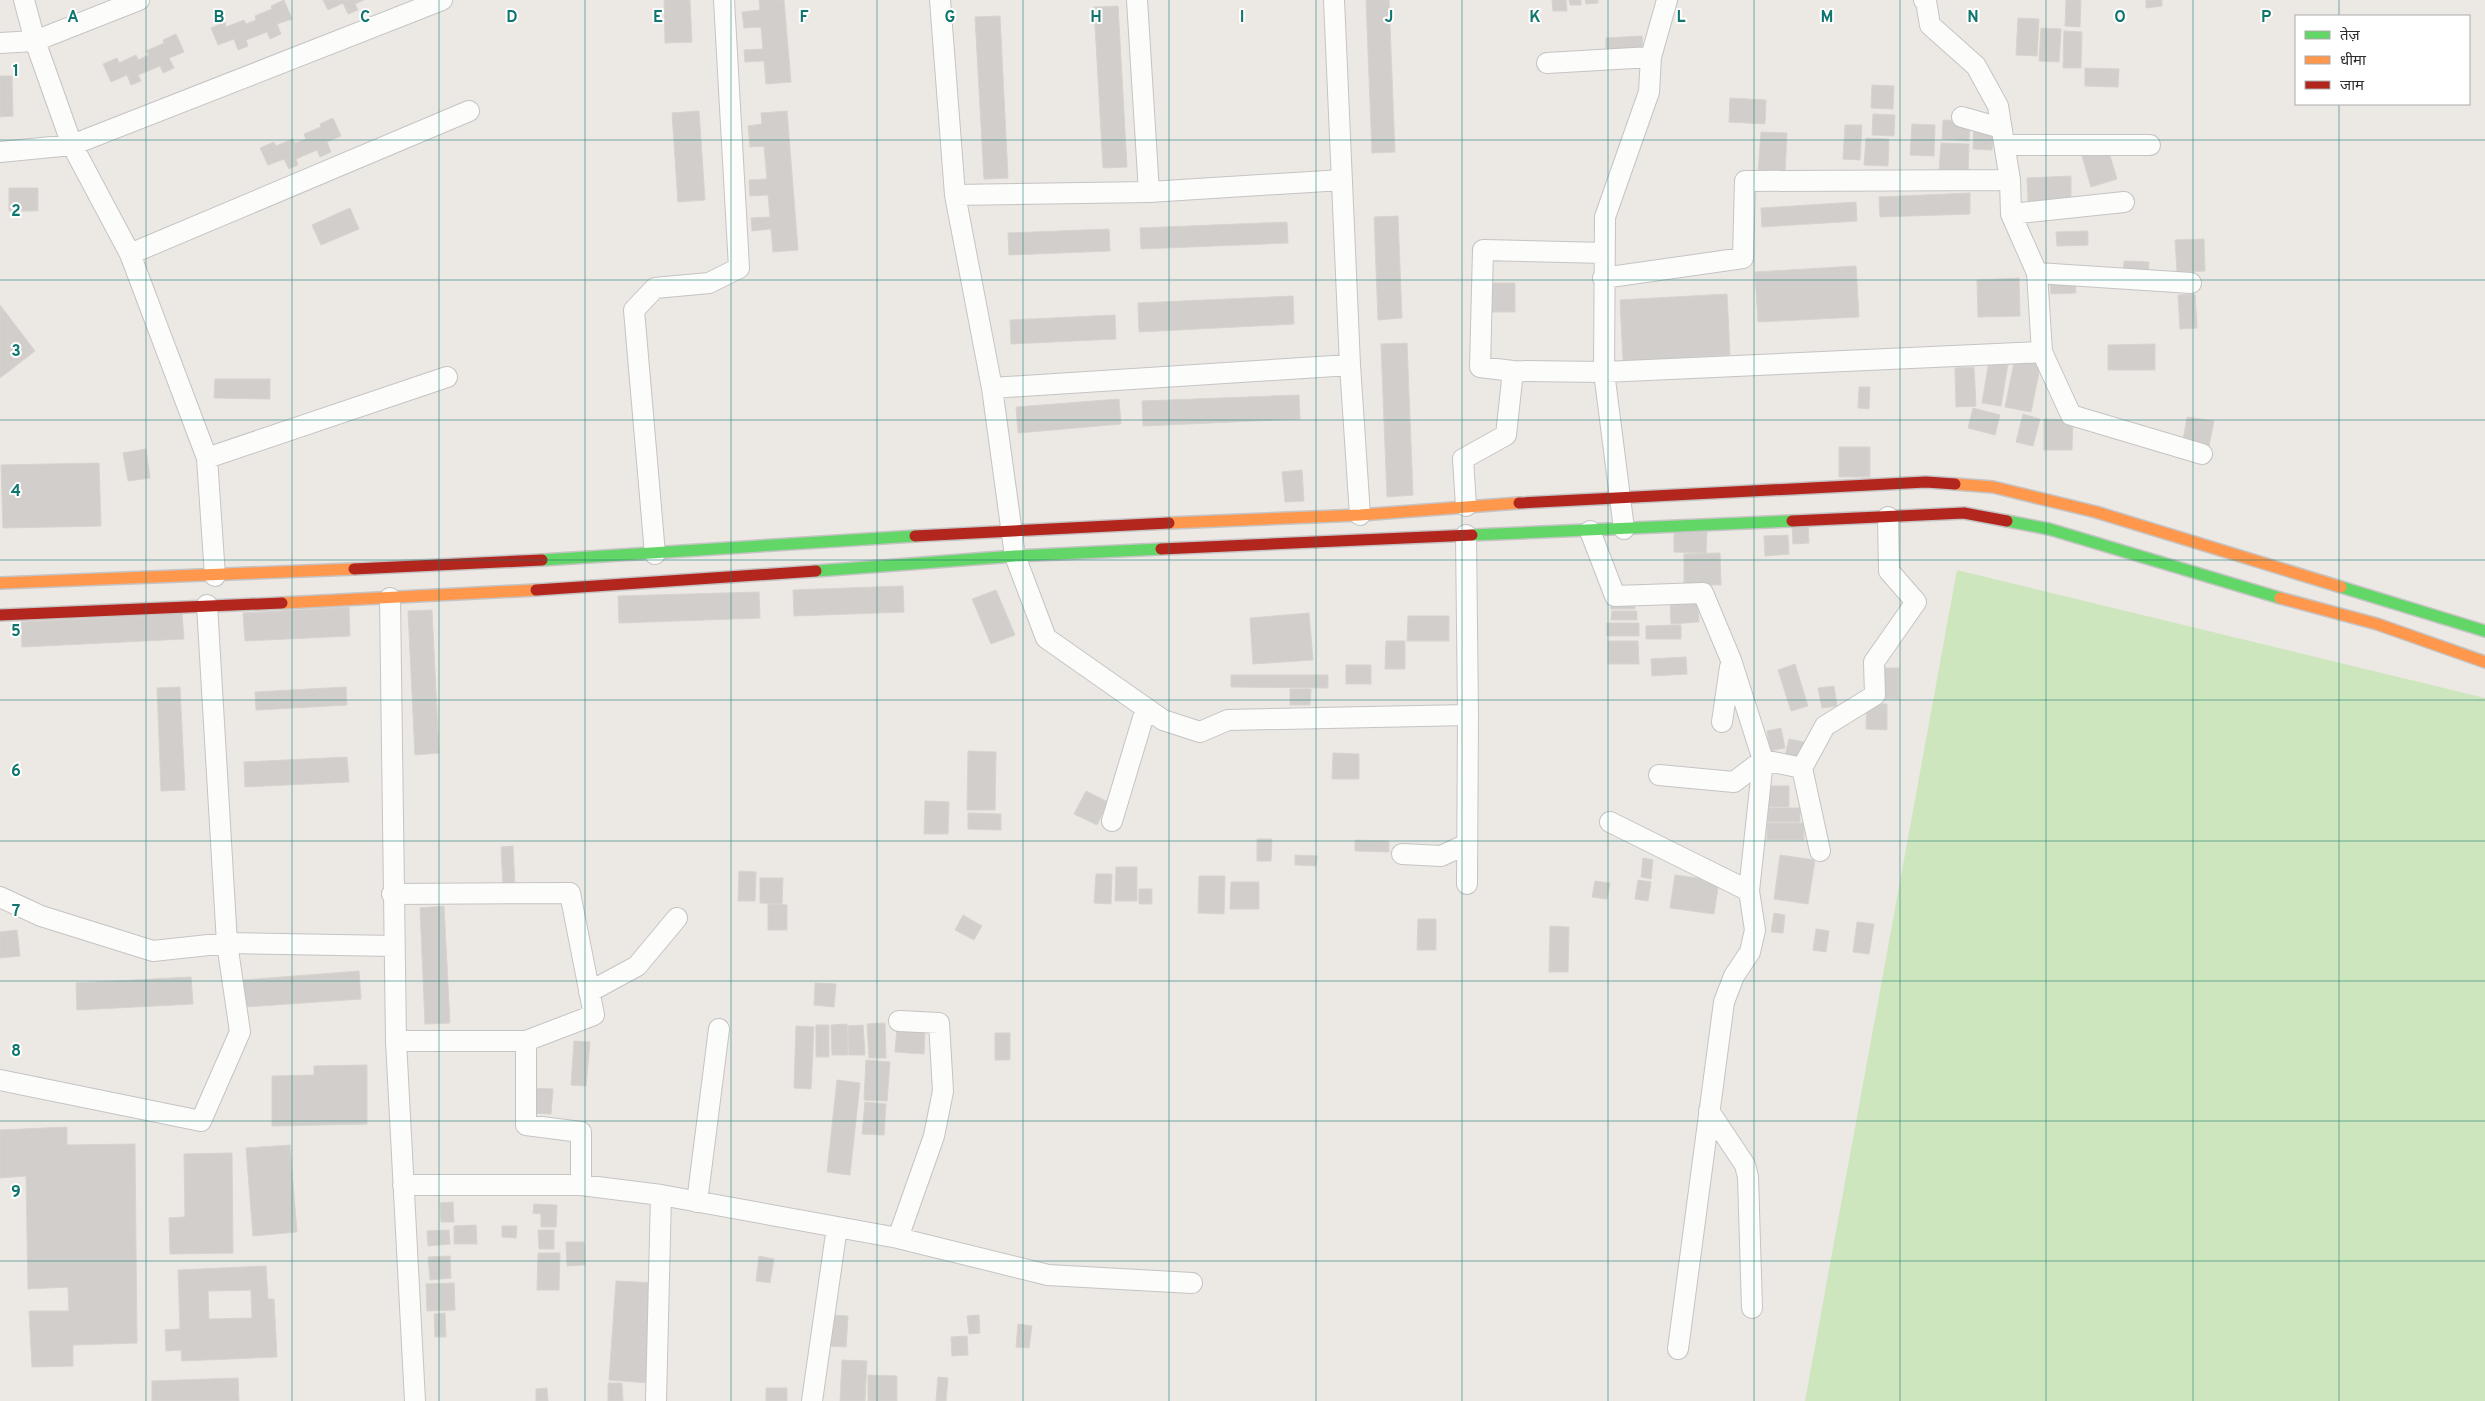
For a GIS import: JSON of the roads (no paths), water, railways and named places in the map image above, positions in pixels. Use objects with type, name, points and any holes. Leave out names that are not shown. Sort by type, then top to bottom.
[{"type":"street","points":[[24,0],[72,145],[130,254],[207,458],[215,576]]},
{"type":"street","points":[[0,43],[36,41],[139,0]]},
{"type":"street","points":[[0,152],[72,145],[442,0]]},
{"type":"street","points":[[655,554],[634,310],[656,288],[709,283],[739,268],[724,0]]},
{"type":"street","points":[[940,0],[955,195],[992,388],[1015,556],[1046,638],[1163,720],[1200,732],[1228,720],[1468,715]]},
{"type":"street","points":[[1137,0],[1149,192]]},
{"type":"street","points":[[1334,0],[1350,365],[1360,515]]},
{"type":"street","points":[[1624,529],[1604,372],[1605,217],[1649,92],[1651,57],[1667,0]]},
{"type":"street","points":[[1928,0],[1930,25],[1976,66],[1998,106],[2010,180],[2011,214],[2037,273],[2042,352],[2071,414],[2202,454]]},
{"type":"street","points":[[1547,63],[1651,57]]},
{"type":"street","points":[[130,254],[469,111]]},
{"type":"street","points":[[1962,117],[2003,137],[2150,145]]},
{"type":"street","points":[[955,195],[1149,192],[1342,180]]},
{"type":"street","points":[[1604,278],[1743,258],[1745,181],[2010,180]]},
{"type":"street","points":[[2011,214],[2124,202]]},
{"type":"street","points":[[1604,253],[1483,250],[1480,367],[1513,371],[1604,372],[2042,352]]},
{"type":"street","points":[[2037,273],[2191,283]]},
{"type":"street","points":[[992,388],[1350,365]]},
{"type":"street","points":[[1466,506],[1463,459],[1506,435],[1513,371]]},
{"type":"street","points":[[207,458],[447,377]]},
{"type":"street","points":[[0,583],[215,576],[655,554],[1011,530],[1360,515],[1466,506],[1926,482],[1993,487],[2096,512],[2485,631]]},
{"type":"street","points":[[0,615],[390,598],[650,584],[1015,556],[1964,513],[2049,529],[2215,580],[2377,624],[2485,662]]},
{"type":"street","points":[[1820,851],[1802,768],[1825,726],[1875,695],[1874,662],[1916,602],[1889,571],[1888,517]]},
{"type":"street","points":[[1590,531],[1615,596],[1704,593],[1732,660],[1762,760],[1749,891],[1755,930],[1750,952],[1734,976],[1724,1002],[1678,1349]]},
{"type":"street","points":[[1466,535],[1467,884]]},
{"type":"street","points":[[390,598],[392,894],[396,1041],[415,1401]]},
{"type":"street","points":[[0,1080],[201,1120],[240,1032],[227,943],[206,605]]},
{"type":"street","points":[[1722,722],[1732,660]]},
{"type":"street","points":[[1112,821],[1146,708]]},
{"type":"street","points":[[1659,775],[1734,782],[1762,760],[1802,768]]},
{"type":"street","points":[[1610,822],[1749,891]]},
{"type":"street","points":[[1402,854],[1441,856],[1467,844]]},
{"type":"street","points":[[392,894],[570,893],[594,1015],[526,1041],[396,1041]]},
{"type":"street","points":[[0,897],[41,916],[153,951],[227,943],[394,946]]},
{"type":"street","points":[[589,992],[638,966],[677,918]]},
{"type":"street","points":[[898,1238],[934,1136],[943,1091],[939,1023],[900,1021]]},
{"type":"street","points":[[697,1202],[719,1028]]},
{"type":"street","points":[[526,1041],[526,1125],[580,1132],[581,1185]]},
{"type":"street","points":[[1709,1111],[1745,1165],[1748,1177],[1752,1308]]},
{"type":"street","points":[[403,1184],[581,1185],[661,1195],[898,1238],[1040,1274],[1192,1283]]},
{"type":"street","points":[[656,1401],[661,1195]]},
{"type":"street","points":[[812,1401],[837,1227]]}]
